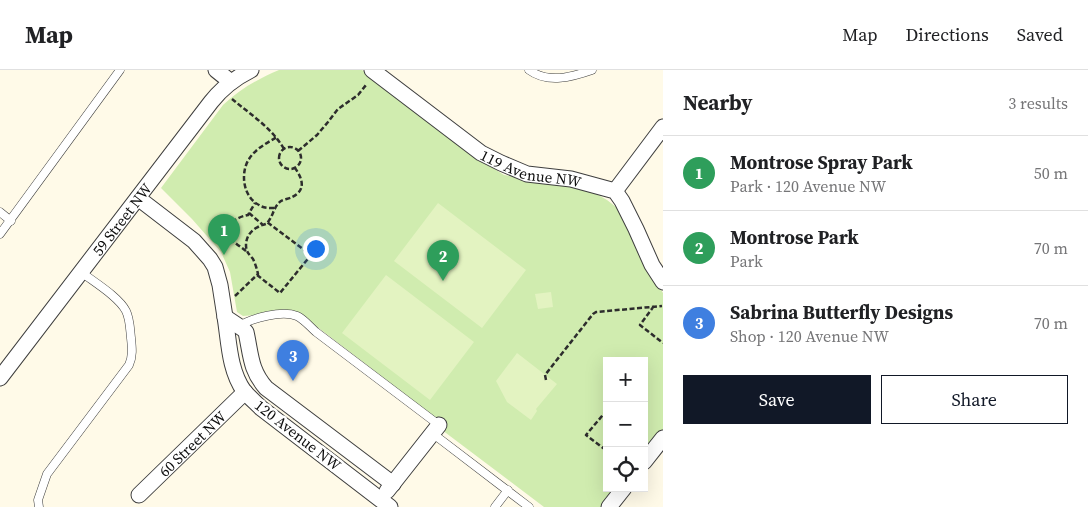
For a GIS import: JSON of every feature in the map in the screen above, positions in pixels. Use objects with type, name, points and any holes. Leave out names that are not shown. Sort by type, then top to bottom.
[{"type":"street","points":[[216,70],[226,86]]},
{"type":"street","name":"59 Street NW","points":[[0,378],[211,102],[226,86],[251,70]]},
{"type":"street","name":"119 Avenue NW","points":[[372,70],[481,153],[501,163],[527,174],[571,179],[614,191]]},
{"type":"street","points":[[663,127],[614,191],[633,222],[652,266],[663,282]]},
{"type":"street","name":"120 Avenue NW","points":[[138,198],[202,248],[215,268],[220,285],[233,368],[245,392],[261,408],[382,505]]},
{"type":"street","points":[[225,317],[239,326]]},
{"type":"street","name":"120 Avenue NW","points":[[239,326],[246,332],[252,365],[266,388],[393,484]]},
{"type":"street","name":"60 Street NW","points":[[139,495],[245,392]]},
{"type":"street","points":[[382,505],[393,484],[436,429]]},
{"type":"street","points":[[648,457],[663,438]]},
{"type":"street","points":[[609,507],[621,492]]},
{"type":"lane","points":[[0,234],[120,70]]},
{"type":"lane","points":[[529,70],[542,76],[559,79],[592,70]]},
{"type":"lane","points":[[0,212],[11,221]]},
{"type":"lane","points":[[39,507],[38,500],[47,474],[132,359],[129,322],[126,310],[118,300],[81,272]]},
{"type":"lane","points":[[239,326],[254,319],[280,314],[288,314],[300,318],[529,507]]},
{"type":"lane","points":[[495,507],[508,490]]},
{"type":"path","points":[[298,151],[317,135],[338,109],[354,98],[366,85]]},
{"type":"path","points":[[226,86],[277,137],[284,149]]},
{"type":"path","points":[[275,208],[262,207],[255,203],[245,186],[244,172],[251,156],[277,137]]},
{"type":"path","points":[[292,148],[298,151],[300,154],[300,164],[295,168],[288,169],[281,165],[279,158],[284,149],[292,148]]},
{"type":"path","points":[[247,252],[246,243],[250,233],[267,222],[280,202],[295,196],[300,190],[301,176],[295,168]]},
{"type":"path","points":[[255,203],[248,215],[238,217],[229,225],[229,236],[253,259],[257,275],[280,293],[311,255],[267,222]]},
{"type":"path","points":[[249,213],[263,224]]},
{"type":"path","points":[[232,299],[257,275]]},
{"type":"path","points":[[654,306],[640,325],[663,343]]},
{"type":"path","points":[[546,380],[545,375],[596,312],[662,306]]},
{"type":"path","points":[[603,415],[586,435],[603,447]]},
{"type":"green space","points":[[279,70],[362,70],[485,163],[504,175],[582,189],[595,193],[616,207],[625,219],[644,263],[663,293],[663,430],[648,449],[648,357],[603,357],[603,492],[616,492],[604,507],[544,507],[442,430],[445,425],[303,316],[293,312],[243,316],[237,312],[230,272],[221,252],[161,188],[223,105],[236,94]]},
{"type":"green space","points":[[438,203],[526,270],[482,328],[394,261]]},
{"type":"green space","points":[[386,275],[474,342],[430,400],[342,333]]},
{"type":"green space","points":[[551,292],[553,307],[538,309],[535,294]]},
{"type":"green space","points":[[517,353],[557,384],[536,409],[537,411],[531,420],[507,402],[496,381]]},
{"type":"place","name":"Montrose Spray Park","points":[[224,255]]},
{"type":"place","name":"Montrose Park","points":[[443,281]]},
{"type":"place","name":"Sabrina Butterfly Designs","points":[[293,381]]}]
